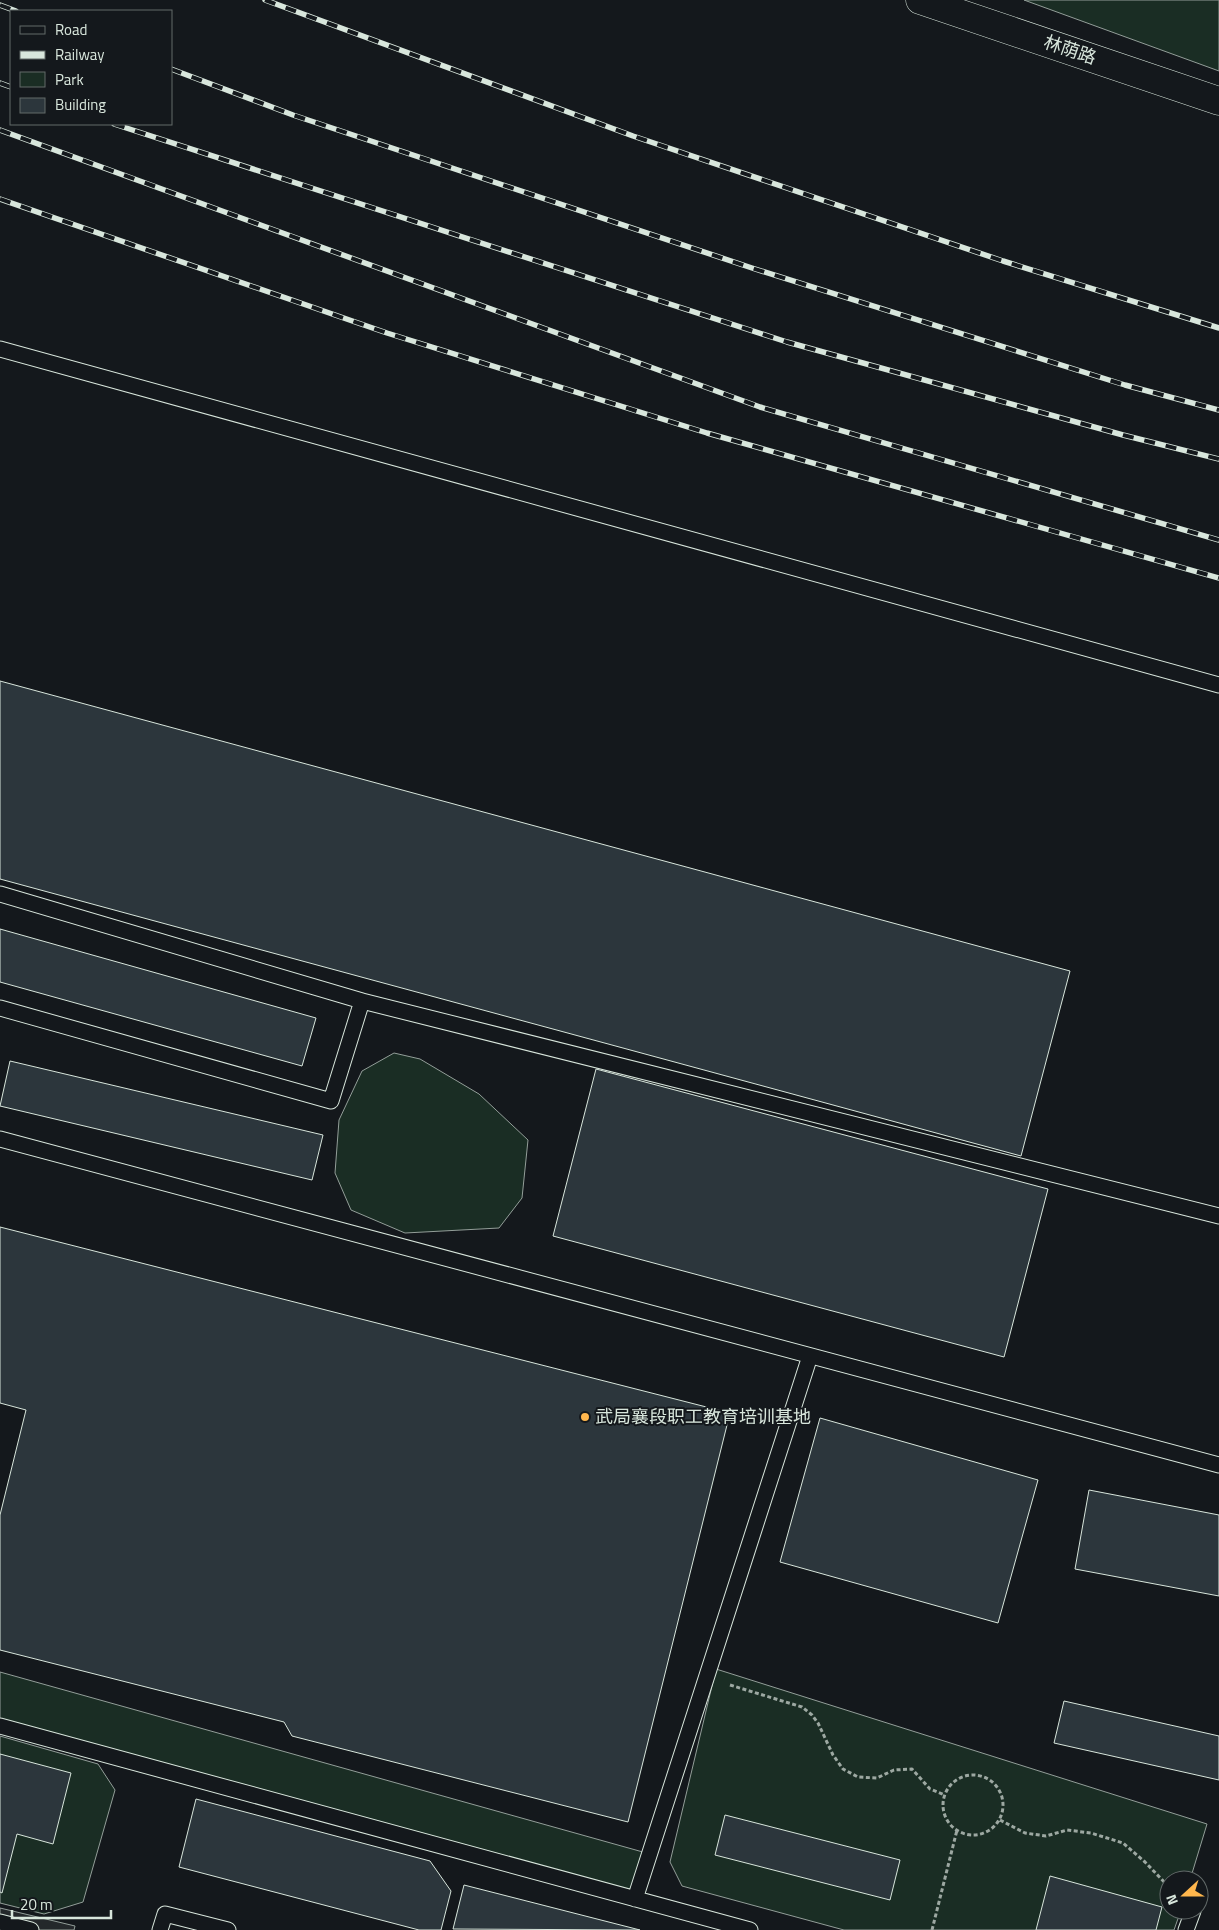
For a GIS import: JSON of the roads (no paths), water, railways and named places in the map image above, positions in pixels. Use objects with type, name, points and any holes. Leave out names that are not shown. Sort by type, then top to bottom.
[{"type":"street","name":"林荫路","points":[[920,0],[1219,101]]},
{"type":"lane","points":[[0,349],[1219,685]]},
{"type":"lane","points":[[0,894],[362,1001],[1219,1216]]},
{"type":"lane","points":[[0,1008],[330,1102],[362,1001]]},
{"type":"lane","points":[[0,1139],[1219,1465]]},
{"type":"lane","points":[[636,1899],[810,1356]]},
{"type":"lane","points":[[0,1726],[750,1930]]},
{"type":"lane","points":[[160,1930],[165,1914],[228,1930]]},
{"type":"lane","points":[[0,1922],[31,1930]]},
{"type":"railway","points":[[265,0],[633,136],[1003,261],[1219,328]]},
{"type":"railway","points":[[0,5],[13,10]]},
{"type":"railway","points":[[172,69],[293,115],[752,268],[1125,385],[1219,410]]},
{"type":"railway","points":[[0,83],[10,87]]},
{"type":"railway","points":[[117,125],[787,342],[1123,435],[1219,459]]},
{"type":"railway","points":[[0,130],[760,407],[1219,540]]},
{"type":"railway","points":[[0,199],[387,333],[707,433],[1219,578]]},
{"type":"place","name":"武局襄段职工教育培训基地","points":[[585,1417]]}]
